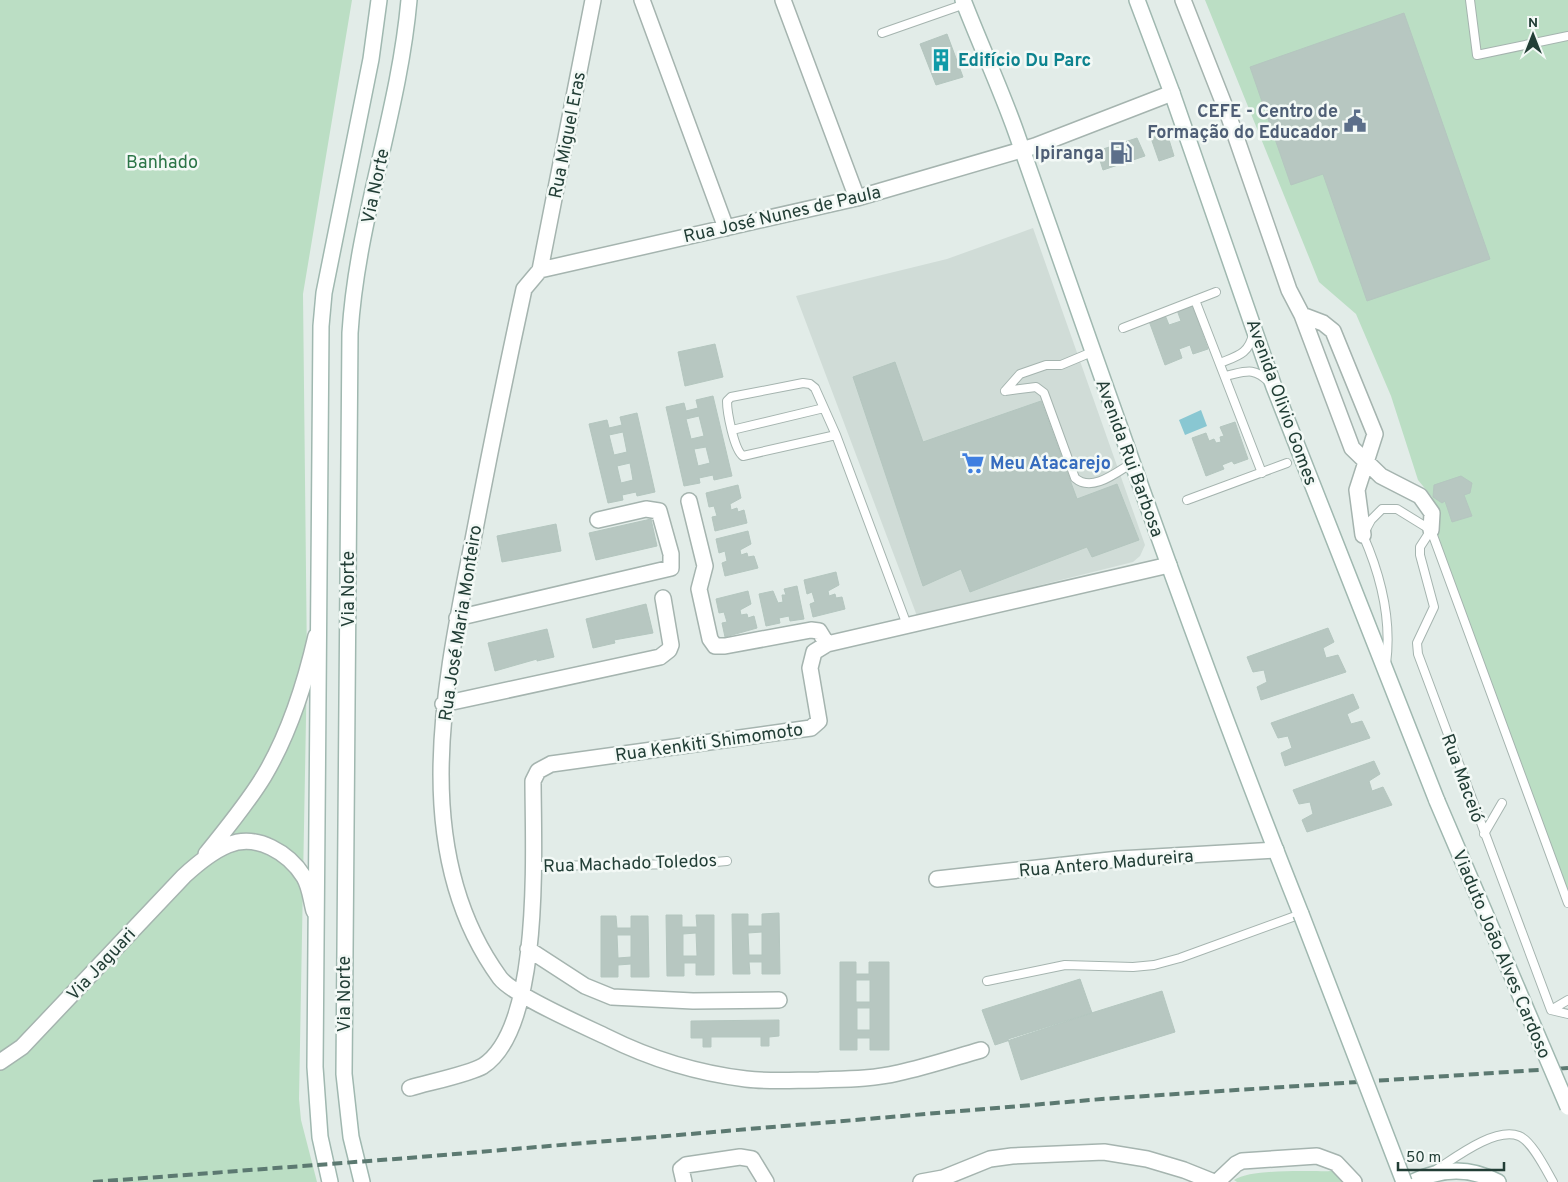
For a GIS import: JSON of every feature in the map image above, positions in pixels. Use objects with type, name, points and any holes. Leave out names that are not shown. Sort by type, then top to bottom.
[{"type":"street","name":"Via Norte","points":[[330,1182],[320,1137],[315,1067],[322,310],[371,59],[379,0]]},
{"type":"street","name":"Via Norte","points":[[362,1182],[350,1137],[344,1074],[350,333],[358,266],[402,59],[409,0]]},
{"type":"street","name":"Rua Miguel Eras","points":[[540,270],[593,0]]},
{"type":"street","points":[[642,0],[726,228]]},
{"type":"street","points":[[784,0],[857,198]]},
{"type":"street","name":"Avenida Olivio Gomes","points":[[1137,0],[1172,93],[1274,387],[1436,801]]},
{"type":"street","points":[[1183,0],[1229,117],[1290,290],[1302,315],[1352,448],[1381,476],[1420,496],[1432,513],[1431,530]]},
{"type":"street","name":"Avenida Rui Barbosa","points":[[964,2],[1017,134],[1092,352],[1169,564],[1276,850],[1404,1182]]},
{"type":"street","name":"Rua José Nunes de Paula","points":[[540,270],[857,198],[1021,149],[1172,93]]},
{"type":"street","name":"Rua José Maria Monteiro","points":[[540,270],[524,289],[458,618],[443,704],[442,775],[444,829],[458,891],[473,932],[502,981],[523,994],[629,1048],[689,1069],[747,1079],[873,1078],[981,1050]]},
{"type":"street","points":[[1302,315],[1323,323],[1333,331],[1375,434],[1357,490],[1363,535]]},
{"type":"street","points":[[689,501],[705,566],[699,589],[710,639],[715,646],[811,630],[819,631],[827,644],[1169,564]]},
{"type":"street","points":[[458,618],[670,568],[671,554],[659,511],[646,509],[598,520]]},
{"type":"street","points":[[443,704],[660,657],[669,650],[670,645],[663,598]]},
{"type":"street","name":"Via Jaguari","points":[[0,1062],[22,1047],[199,863],[244,806],[281,744],[298,698],[318,624]]},
{"type":"street","name":"Rua Kenkiti Shimomoto","points":[[410,1088],[483,1066],[500,1047],[512,1027],[523,994],[528,948],[534,866],[533,781],[538,771],[551,764],[811,728],[820,721],[810,668],[814,652],[827,644]]},
{"type":"street","name":"Viaduto João Alves Cardoso","points":[[1436,801],[1568,1107]]},
{"type":"street","name":"Via Jaguari","points":[[199,863],[221,849],[238,842],[254,842],[273,849],[284,855],[304,878],[316,922]]},
{"type":"street","name":"Rua Antero Madureira","points":[[937,879],[1119,859],[1276,850]]},
{"type":"street","points":[[528,948],[585,986],[612,997],[692,1001],[779,1000]]},
{"type":"street","points":[[921,1182],[943,1178],[990,1159],[1104,1152],[1123,1154],[1166,1164],[1216,1182],[1236,1164],[1242,1162],[1317,1156],[1336,1163],[1354,1182]]},
{"type":"street","points":[[683,1175],[691,1163],[746,1158],[752,1159],[766,1182]]},
{"type":"street","points":[[1413,1182],[1428,1175],[1463,1171],[1481,1173],[1498,1182]]},
{"type":"lane","points":[[1470,0],[1477,56],[1568,36]]},
{"type":"lane","points":[[882,33],[964,2]]},
{"type":"lane","points":[[1123,328],[1216,292]]},
{"type":"lane","points":[[1195,300],[1262,473]]},
{"type":"lane","points":[[1220,363],[1246,352],[1251,344],[1254,328]]},
{"type":"lane","points":[[1092,352],[1062,364],[1046,365],[1020,374],[1005,391],[1036,387],[1044,393],[1075,478],[1080,483],[1089,484],[1103,480],[1132,464]]},
{"type":"lane","points":[[1225,376],[1250,370],[1261,374],[1274,387]]},
{"type":"lane","points":[[836,435],[748,456],[739,453],[732,430],[727,401],[731,397],[810,384],[815,388],[836,435],[908,625]]},
{"type":"lane","points":[[732,430],[824,408]]},
{"type":"lane","points":[[1187,500],[1287,462]]},
{"type":"lane","points":[[1385,672],[1390,641],[1387,613],[1363,535],[1371,520],[1382,509],[1397,509],[1431,530],[1568,903]]},
{"type":"lane","name":"Rua Maceió","points":[[1431,530],[1420,547],[1420,555],[1434,607],[1417,644],[1418,654],[1551,1010]]},
{"type":"lane","points":[[1484,834],[1502,803]]},
{"type":"lane","name":"Rua Machado Toledos","points":[[534,866],[692,864],[727,861]]},
{"type":"lane","points":[[987,981],[1065,965],[1133,967],[1154,965],[1180,958],[1301,914]]},
{"type":"lane","points":[[1551,1010],[1568,1000]]},
{"type":"lane","points":[[1551,1010],[1568,1014]]},
{"type":"lane","points":[[1428,1175],[1475,1145],[1504,1134],[1520,1136],[1532,1147],[1553,1182]]},
{"type":"shaded area","points":[[1033,228],[1145,545],[1140,556],[1133,562],[917,616],[796,296],[947,259]]},
{"type":"green space","name":"Banhado","points":[[0,0],[352,0],[303,294],[307,664],[299,1099],[301,1120],[317,1182],[0,1182]]},
{"type":"green space","points":[[1205,0],[1568,0],[1568,893],[1432,531],[1435,515],[1432,497],[1418,480],[1391,396],[1356,314],[1319,282]]},
{"type":"green space","points":[[1333,1171],[1342,1182],[1237,1182],[1234,1180],[1242,1176],[1267,1172]]},
{"type":"water","points":[[1201,410],[1207,426],[1185,435],[1179,420]]},
{"type":"building","name":"CEFE - Centro de Formação do Educador","points":[[1404,13],[1490,259],[1367,301],[1323,174],[1291,185],[1250,67]]},
{"type":"building","name":"Edifício Du Parc","points":[[947,34],[963,77],[936,85],[920,44]]},
{"type":"building","name":"Ipiranga","points":[[1167,133],[1174,156],[1159,161],[1151,138]]},
{"type":"building","name":"Ipiranga","points":[[1137,138],[1145,156],[1103,170],[1097,151]]},
{"type":"building","points":[[1192,305],[1208,349],[1193,354],[1190,345],[1179,349],[1182,358],[1165,365],[1149,321],[1165,315],[1169,325],[1181,321],[1177,310]]},
{"type":"building","points":[[715,344],[723,377],[685,386],[678,352]]},
{"type":"building","name":"Meu Atacarejo","points":[[895,362],[923,442],[1041,401],[1077,499],[1117,484],[1139,540],[1092,557],[1087,547],[970,592],[961,569],[923,586],[853,377]]},
{"type":"building","points":[[713,396],[732,476],[714,480],[713,475],[699,478],[700,483],[684,486],[666,407],[684,403],[686,411],[698,408],[696,400]],"holes":[[[699,416],[704,436],[691,439],[686,419]],[[706,447],[710,463],[698,466],[694,449]]]},
{"type":"building","points":[[637,413],[655,492],[637,496],[636,492],[622,495],[623,500],[608,503],[589,424],[607,420],[609,428],[622,425],[620,417]],"holes":[[[623,432],[627,452],[614,455],[609,435]],[[630,463],[633,480],[621,483],[617,466]]]},
{"type":"building","points":[[1235,422],[1248,459],[1234,464],[1232,461],[1222,465],[1224,469],[1206,476],[1192,438],[1206,433],[1209,441],[1214,439],[1216,443],[1221,442],[1220,437],[1224,436],[1220,427]]},
{"type":"building","points":[[1461,476],[1472,483],[1470,493],[1464,495],[1472,516],[1452,522],[1445,501],[1442,503],[1433,497],[1434,485]]},
{"type":"building","points":[[738,485],[741,498],[730,504],[731,510],[737,508],[738,512],[744,510],[747,523],[715,531],[712,517],[717,516],[714,506],[709,507],[706,493]]},
{"type":"building","points":[[651,519],[657,546],[596,560],[589,533]]},
{"type":"building","points":[[556,524],[561,551],[502,562],[497,536]]},
{"type":"building","points":[[748,531],[751,544],[740,550],[741,555],[747,553],[748,557],[754,556],[758,568],[725,576],[722,563],[727,561],[725,551],[719,553],[716,539]]},
{"type":"building","points":[[836,572],[839,585],[828,591],[829,596],[835,594],[836,598],[842,597],[845,609],[813,617],[810,604],[815,602],[812,592],[807,594],[804,580]]},
{"type":"building","points":[[797,586],[804,619],[790,621],[789,616],[779,618],[780,623],[766,626],[759,594],[773,591],[778,603],[783,602],[782,595],[786,595],[784,589]]},
{"type":"building","points":[[748,591],[751,604],[740,610],[741,615],[747,614],[748,618],[754,616],[757,628],[725,637],[722,623],[727,622],[724,612],[719,613],[716,599]]},
{"type":"building","points":[[646,604],[653,633],[614,640],[615,643],[593,648],[586,619]]},
{"type":"building","points":[[1328,628],[1334,642],[1323,648],[1326,658],[1338,655],[1346,672],[1261,700],[1257,687],[1267,682],[1264,670],[1253,672],[1247,657]]},
{"type":"building","points":[[547,629],[554,657],[537,661],[537,659],[495,671],[488,643]]},
{"type":"building","points":[[1353,694],[1359,708],[1347,714],[1351,724],[1362,721],[1370,738],[1285,766],[1281,753],[1292,748],[1288,736],[1278,738],[1271,723]]},
{"type":"building","points":[[1374,761],[1380,774],[1369,781],[1372,791],[1383,787],[1392,805],[1307,832],[1302,820],[1313,814],[1310,802],[1299,804],[1293,790]]},
{"type":"building","points":[[779,913],[780,974],[762,974],[762,962],[749,962],[750,974],[733,974],[732,914],[748,914],[748,926],[762,926],[762,914]],"holes":[[[762,932],[762,955],[749,955],[748,933]]]},
{"type":"building","points":[[666,915],[682,915],[682,927],[697,927],[696,915],[714,915],[714,975],[696,975],[696,963],[684,963],[684,976],[667,976]],"holes":[[[696,933],[697,956],[683,956],[683,934]]]},
{"type":"building","points":[[601,916],[616,916],[617,928],[631,928],[631,916],[648,916],[649,977],[631,977],[631,964],[618,965],[618,977],[601,977]],"holes":[[[617,935],[631,935],[631,957],[618,958]]]},
{"type":"building","points":[[840,962],[856,962],[856,974],[869,974],[869,962],[889,962],[889,1050],[870,1050],[870,1038],[857,1038],[857,1050],[840,1050]],"holes":[[[856,980],[870,980],[870,1002],[856,1002]],[[857,1008],[870,1008],[870,1030],[857,1030]]]},
{"type":"building","points":[[1080,979],[1092,1013],[995,1045],[982,1010]]},
{"type":"building","points":[[1162,991],[1175,1032],[1021,1080],[1008,1039]]},
{"type":"building","points":[[779,1020],[779,1036],[769,1037],[769,1046],[761,1046],[761,1037],[711,1037],[711,1047],[703,1047],[703,1038],[691,1038],[691,1021]]},
{"type":"railway","points":[[93,1182],[408,1158],[1102,1099],[1568,1068]]},
{"type":"place","name":"Edifício Du Parc","points":[[941,60]]},
{"type":"place","name":"CEFE - Centro de Formação do Educador","points":[[1355,121]]},
{"type":"place","name":"Ipiranga","points":[[1121,153]]},
{"type":"place","name":"Meu Atacarejo","points":[[973,463]]}]
